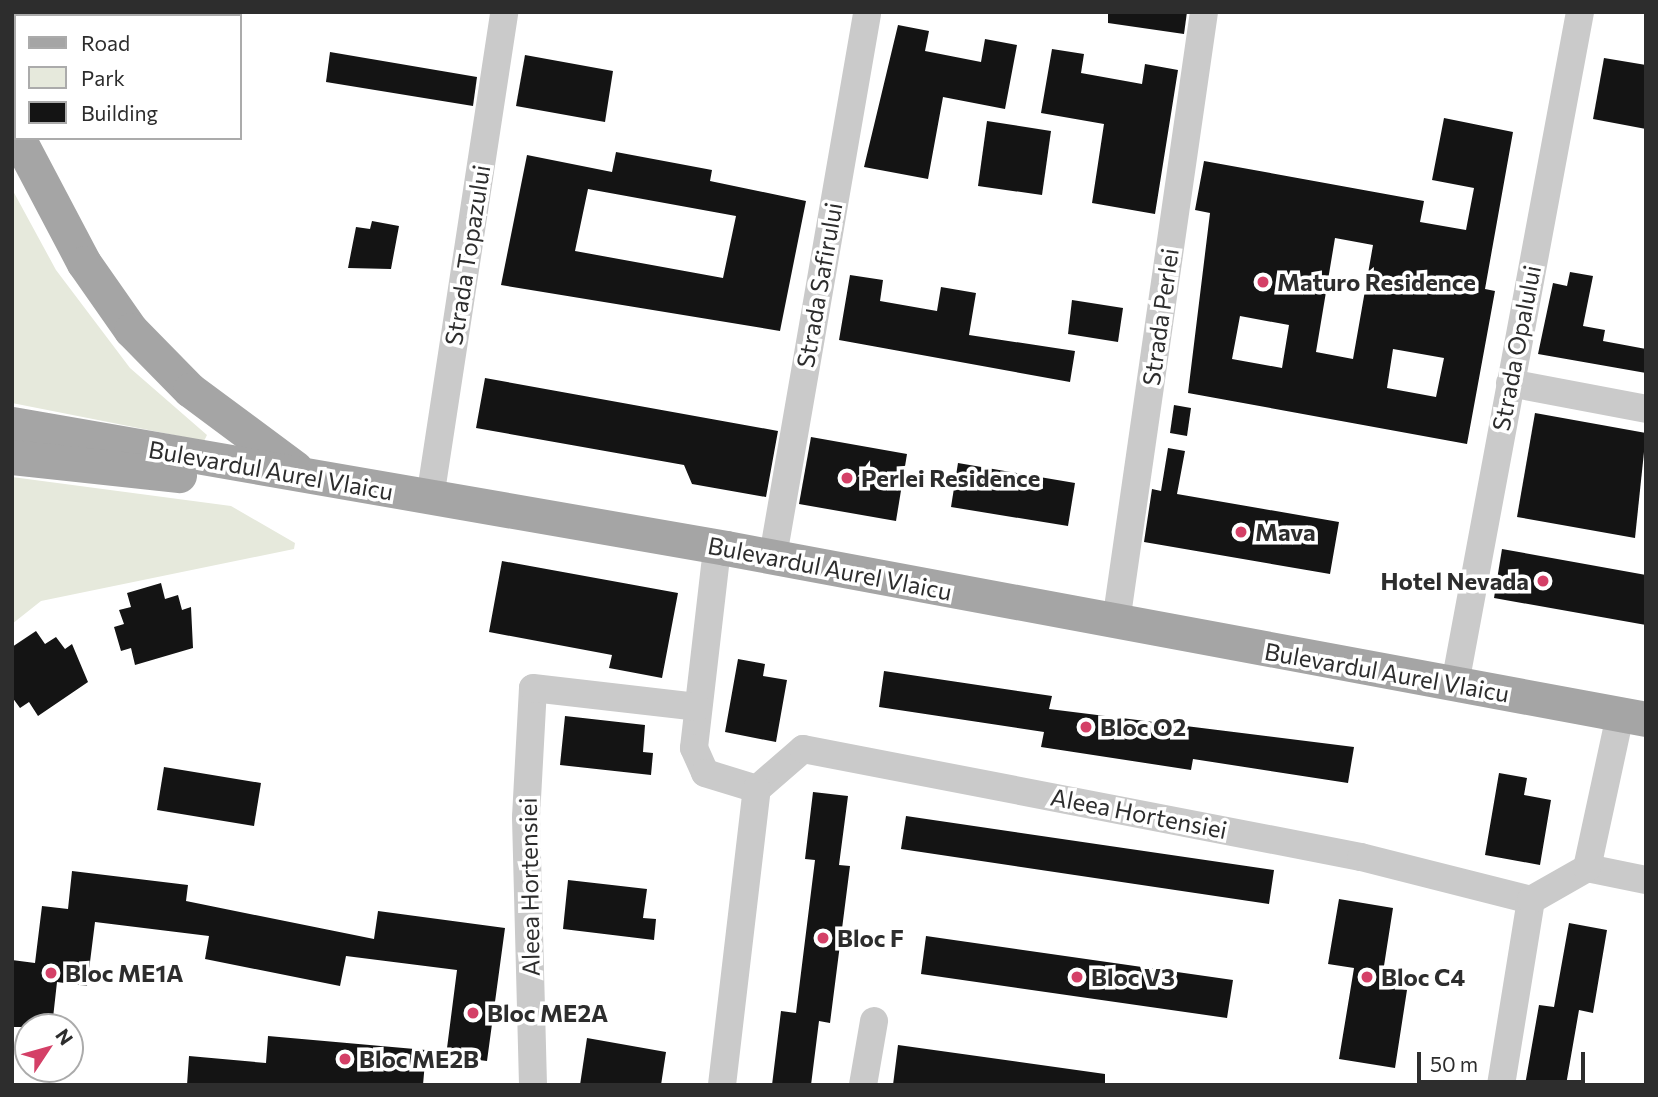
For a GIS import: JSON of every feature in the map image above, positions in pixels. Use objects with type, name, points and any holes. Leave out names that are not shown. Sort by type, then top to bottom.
[{"type":"main road","points":[[19,140],[84,263],[131,330],[190,390],[307,476]]},
{"type":"main road","name":"Bulevardul Aurel Vlaicu","points":[[12,424],[773,556],[1455,684],[1636,725]]},
{"type":"main road","name":"Bulevardul Aurel Vlaicu","points":[[12,457],[224,480],[1636,725]]},
{"type":"street","name":"Strada Topazului","points":[[430,498],[504,12]]},
{"type":"street","name":"Strada Perlei","points":[[1116,622],[1204,12]]},
{"type":"street","name":"Strada Opalului","points":[[1455,684],[1580,12]]},
{"type":"street","name":"Strada Safirului","points":[[773,556],[867,14]]},
{"type":"street","points":[[1510,383],[1646,409]]},
{"type":"street","points":[[715,566],[694,748],[705,773],[757,789],[722,1085]]},
{"type":"street","name":"Aleea Hortensiei","points":[[533,1085],[526,817],[533,688],[697,708]]},
{"type":"street","points":[[1587,868],[1636,725]]},
{"type":"street","name":"Aleea Hortensiei","points":[[757,789],[803,750],[1348,855],[1531,900]]},
{"type":"street","points":[[1501,1085],[1531,900],[1587,868],[1646,880]]},
{"type":"street","points":[[863,1085],[874,1021]]},
{"type":"green space","points":[[12,189],[56,270],[130,368],[207,435],[204,441],[12,403]]},
{"type":"green space","points":[[12,477],[231,506],[295,543],[294,549],[41,601],[12,624]]},
{"type":"building","points":[[1108,12],[1187,12],[1184,34],[1108,23]]},
{"type":"building","points":[[898,25],[929,31],[925,51],[981,62],[985,39],[1017,45],[1005,109],[943,97],[928,179],[864,167]]},
{"type":"building","points":[[1052,49],[1084,54],[1081,73],[1142,84],[1145,64],[1178,70],[1155,214],[1092,203],[1104,124],[1041,113]]},
{"type":"building","points":[[330,52],[477,77],[473,106],[326,82]]},
{"type":"building","points":[[525,55],[613,71],[605,122],[516,106]]},
{"type":"building","points":[[1604,58],[1646,65],[1646,129],[1593,119]]},
{"type":"building","points":[[1444,118],[1513,132],[1485,289],[1495,291],[1467,444],[1188,393],[1210,213],[1195,210],[1204,161],[1424,201],[1420,222],[1466,230],[1474,188],[1432,180]],"holes":[[[1335,238],[1373,245],[1353,359],[1316,352]],[[1240,316],[1289,325],[1282,368],[1232,359]],[[1393,349],[1444,358],[1436,397],[1387,388]]]},
{"type":"building","points":[[987,121],[1051,131],[1042,195],[978,186]]},
{"type":"building","points":[[616,152],[712,170],[710,181],[806,201],[780,331],[501,285],[527,155],[612,172]],"holes":[[[588,189],[736,216],[723,278],[575,251]]]},
{"type":"building","points":[[372,221],[399,226],[391,269],[348,268],[356,227],[370,229]]},
{"type":"building","points":[[1570,272],[1593,276],[1583,326],[1605,330],[1603,341],[1646,349],[1646,373],[1538,354],[1553,283],[1567,286]]},
{"type":"building","points":[[850,275],[883,280],[880,301],[937,311],[941,287],[976,293],[969,335],[1075,351],[1070,382],[839,340]]},
{"type":"building","points":[[1072,300],[1123,308],[1118,342],[1068,334]]},
{"type":"building","points":[[485,378],[778,431],[766,497],[692,484],[684,465],[476,428]]},
{"type":"building","points":[[1174,405],[1191,408],[1187,436],[1170,433]]},
{"type":"building","points":[[1535,413],[1646,433],[1635,538],[1517,517]]},
{"type":"building","name":"Perlei Residence","points":[[811,437],[907,454],[896,521],[799,504]]},
{"type":"building","name":"Mava","points":[[1168,448],[1185,451],[1177,494],[1339,522],[1330,574],[1144,542],[1152,489],[1161,491]]},
{"type":"building","points":[[958,463],[1075,483],[1068,526],[951,507]]},
{"type":"building","name":"Hotel Nevada","points":[[1502,549],[1646,575],[1646,625],[1494,598]]},
{"type":"building","points":[[502,561],[678,593],[662,678],[609,668],[612,655],[489,632]]},
{"type":"building","points":[[161,583],[165,599],[178,595],[182,610],[191,607],[193,648],[135,665],[131,648],[121,651],[114,627],[124,624],[119,610],[131,607],[127,593]]},
{"type":"building","points":[[36,631],[45,644],[56,637],[65,649],[72,644],[88,682],[38,716],[29,702],[20,708],[12,697],[12,647]]},
{"type":"building","points":[[738,659],[765,664],[763,676],[787,680],[776,742],[725,732]]},
{"type":"building","name":"Bloc O2","points":[[884,671],[1052,696],[1049,709],[1354,747],[1348,783],[1193,759],[1191,770],[1041,747],[1044,732],[879,707]]},
{"type":"building","points":[[565,716],[645,725],[643,752],[653,753],[651,775],[560,765]]},
{"type":"building","points":[[164,767],[261,783],[254,826],[157,810]]},
{"type":"building","points":[[1499,773],[1527,778],[1524,795],[1551,800],[1540,865],[1485,855]]},
{"type":"building","name":"Bloc F","points":[[813,792],[848,796],[839,865],[850,866],[830,1023],[819,1021],[811,1085],[772,1085],[781,1011],[796,1013],[815,860],[805,859]]},
{"type":"building","points":[[906,816],[1274,870],[1269,904],[901,849]]},
{"type":"building","points":[[72,871],[188,885],[186,901],[374,939],[378,911],[505,928],[487,1061],[446,1056],[457,970],[346,956],[340,986],[205,959],[209,936],[95,922],[87,986],[57,982],[54,1013],[14,1013],[12,1027],[12,960],[35,963],[42,906],[68,909]]},
{"type":"building","points":[[568,880],[647,889],[643,918],[656,919],[654,940],[563,929]]},
{"type":"building","name":"Bloc C4","points":[[1339,899],[1393,908],[1381,985],[1407,990],[1395,1068],[1339,1059],[1354,968],[1328,964]]},
{"type":"building","points":[[1569,923],[1607,930],[1593,1013],[1579,1010],[1566,1085],[1525,1085],[1539,1005],[1554,1007]]},
{"type":"building","name":"Bloc V3","points":[[926,936],[1233,980],[1227,1018],[921,974]]},
{"type":"building","name":"Bloc ME2B","points":[[268,1036],[426,1050],[423,1085],[187,1085],[189,1056],[266,1063]]},
{"type":"building","points":[[587,1038],[666,1052],[661,1085],[580,1085]]},
{"type":"building","points":[[898,1045],[1105,1074],[1105,1085],[893,1085]]},
{"type":"place","name":"Maturo Residence","points":[[1263,282]]},
{"type":"place","name":"Perlei Residence","points":[[847,478]]},
{"type":"place","name":"Mava","points":[[1241,532]]},
{"type":"place","name":"Hotel Nevada","points":[[1543,581]]},
{"type":"place","name":"Bloc O2","points":[[1086,727]]},
{"type":"place","name":"Bloc F","points":[[823,938]]},
{"type":"place","name":"Bloc ME1A","points":[[51,973]]},
{"type":"place","name":"Bloc V3","points":[[1077,977]]},
{"type":"place","name":"Bloc C4","points":[[1367,977]]},
{"type":"place","name":"Bloc ME2A","points":[[473,1013]]},
{"type":"place","name":"Bloc ME2B","points":[[345,1059]]}]
